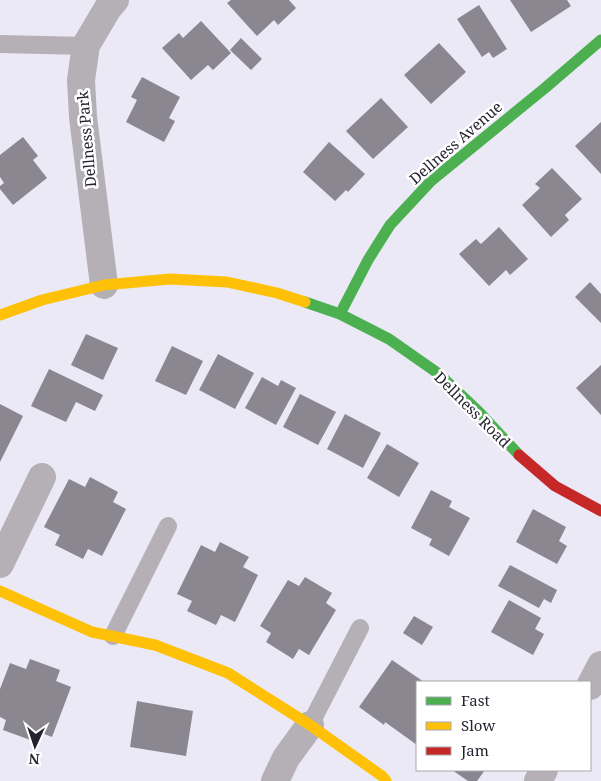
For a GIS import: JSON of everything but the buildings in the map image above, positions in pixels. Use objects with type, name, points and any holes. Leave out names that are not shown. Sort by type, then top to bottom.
[{"type":"street","name":"Dellness Park","points":[[104,286],[82,117],[81,80],[86,46],[108,8],[115,0]]},
{"type":"street","name":"Dellness Avenue","points":[[340,314],[368,260],[390,225],[431,181],[601,40]]},
{"type":"street","name":"Dellness Road","points":[[0,315],[42,300],[104,286],[170,279],[227,282],[278,293],[340,314],[389,339],[439,374],[479,412],[520,457],[554,486],[601,512]]},
{"type":"street","points":[[0,564],[42,477]]},
{"type":"street","points":[[0,591],[92,632],[155,645],[228,673],[310,725],[382,776],[386,781]]},
{"type":"street","points":[[591,684],[601,665]]},
{"type":"street","points":[[275,781],[286,758],[310,725]]},
{"type":"lane","points":[[0,44],[86,46]]},
{"type":"lane","points":[[113,636],[168,526]]},
{"type":"lane","points":[[310,725],[360,628]]},
{"type":"traffic: fast","points":[[340,314],[368,260],[390,225],[431,181],[601,40]]},
{"type":"traffic: fast","points":[[305,302],[340,314],[389,339],[439,374],[479,412],[519,455]]},
{"type":"traffic: slow","points":[[0,315],[42,300],[104,285],[170,279],[227,282],[277,293],[305,302]]},
{"type":"traffic: slow","points":[[0,591],[92,632],[155,645],[228,673],[310,725],[382,776],[386,781]]},
{"type":"traffic: jam","points":[[519,455],[555,486],[601,511]]}]
